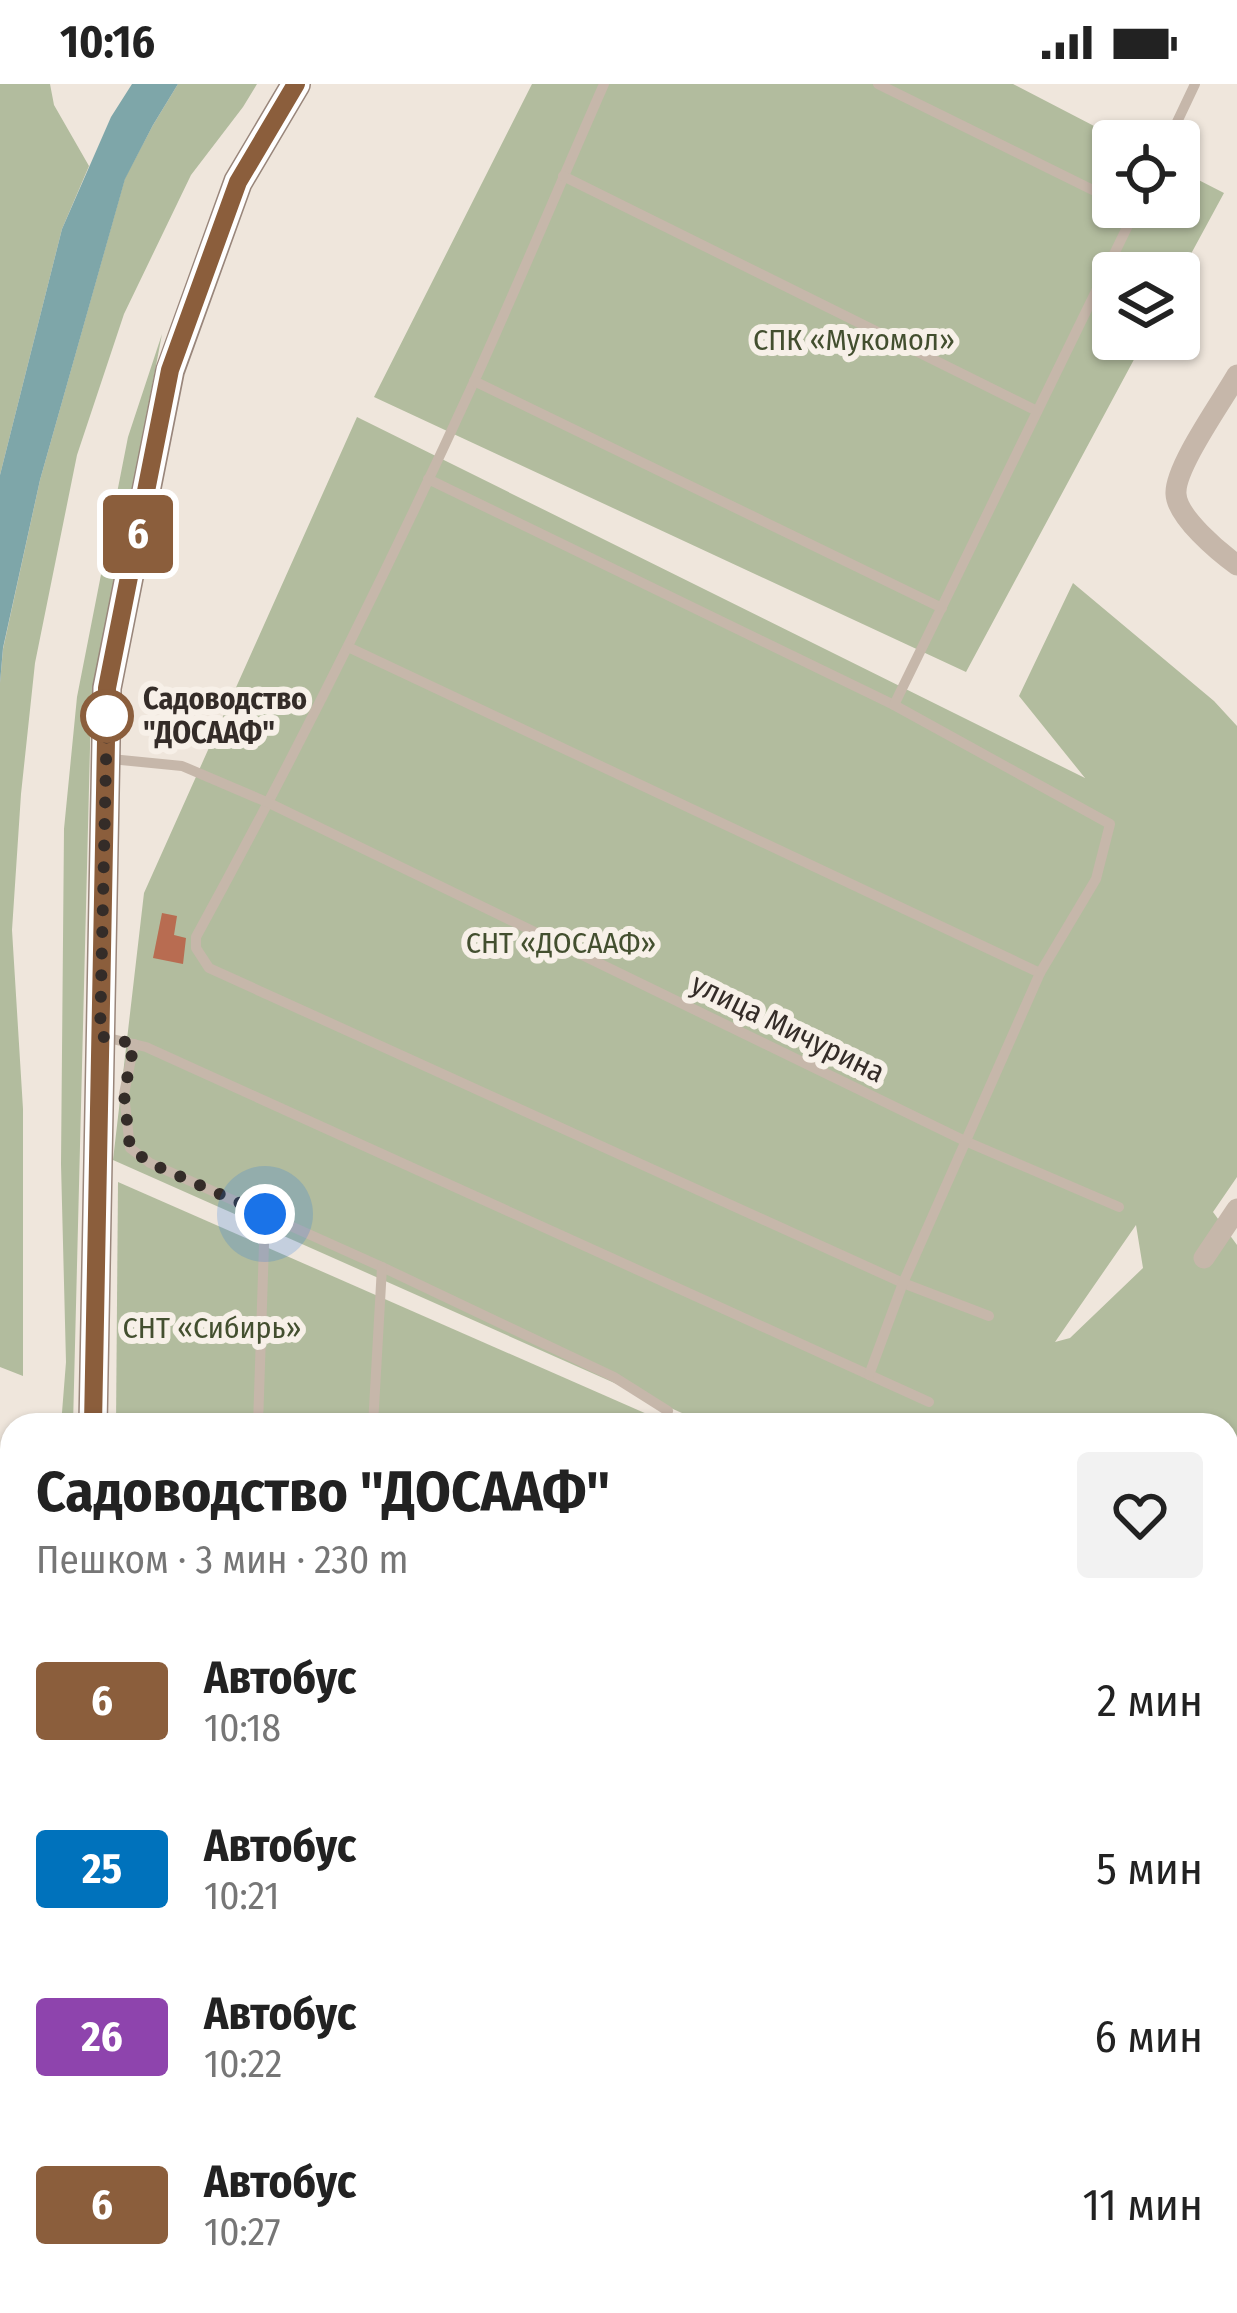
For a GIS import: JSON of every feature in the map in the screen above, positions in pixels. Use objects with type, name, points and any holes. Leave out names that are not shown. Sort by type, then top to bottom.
[{"type":"main road","points":[[93,1413],[107,688],[170,370],[238,182],[296,84]]},
{"type":"street","points":[[1237,375],[1198,440],[1175,492],[1198,530],[1237,565]]},
{"type":"street","points":[[1204,1258],[1237,1209]]},
{"type":"lane","points":[[604,84],[428,479],[269,803],[196,937],[196,948],[209,968],[902,1283],[989,1316]]},
{"type":"lane","points":[[878,84],[1092,190]]},
{"type":"lane","points":[[1178,120],[1195,84]]},
{"type":"lane","points":[[563,176],[1037,411]]},
{"type":"lane","points":[[894,706],[1124,228]]},
{"type":"lane","points":[[474,381],[942,608]]},
{"type":"lane","points":[[428,479],[894,706],[1110,824],[1096,879],[1040,974],[902,1283],[869,1375]]},
{"type":"lane","points":[[348,647],[1040,974]]},
{"type":"lane","name":"улица Мичурина","points":[[106,759],[182,766],[269,803],[965,1141],[1119,1208]]},
{"type":"lane","points":[[100,1036],[146,1046],[928,1402]]},
{"type":"lane","points":[[134,1044],[124,1094],[130,1148],[150,1163],[614,1377],[667,1413]]},
{"type":"lane","points":[[258,1413],[265,1214]]},
{"type":"lane","points":[[374,1413],[382,1267]]},
{"type":"green space","points":[[0,84],[50,84],[54,105],[89,166],[62,229],[0,475]]},
{"type":"green space","points":[[178,84],[257,84],[191,175],[124,314],[77,455],[35,663],[12,930],[23,1109],[23,1376],[0,1367],[3,649],[40,480],[125,178]]},
{"type":"green space","name":"СПК «Мукомол»","points":[[532,84],[1013,84],[1092,125],[1092,228],[1200,228],[1200,181],[1224,193],[1192,252],[1092,252],[1092,360],[1134,360],[966,672],[374,397]]},
{"type":"green space","points":[[162,334],[91,708],[73,1413],[62,1413],[66,1362],[61,1164],[64,829],[77,697],[128,437]]},
{"type":"green space","name":"СНТ «ДОСААФ»","points":[[357,417],[1085,778],[1019,696],[1073,583],[1214,701],[1237,726],[1237,1177],[1213,1212],[1237,1245],[1237,1413],[682,1413],[113,1160],[144,893]],"holes":[[[1136,1225],[1143,1268],[1070,1338],[1055,1342]]]},
{"type":"green space","name":"СНТ «Сибирь»","points":[[118,1182],[645,1413],[116,1413]]},
{"type":"water","points":[[132,84],[178,84],[125,179],[40,480],[3,648],[0,683],[0,475],[62,229],[111,117]]},
{"type":"building","points":[[162,913],[177,916],[174,935],[186,938],[183,964],[153,958]]},
{"type":"bus line","name":"6","points":[[93,1413],[107,688],[170,370],[238,182],[296,84]]},
{"type":"place","name":"Садоводство \"ДОСААФ\"","points":[[107,716]]},
{"type":"route","points":[[107,716],[100,1036],[134,1044],[124,1094],[130,1148],[150,1163],[265,1214]]}]
